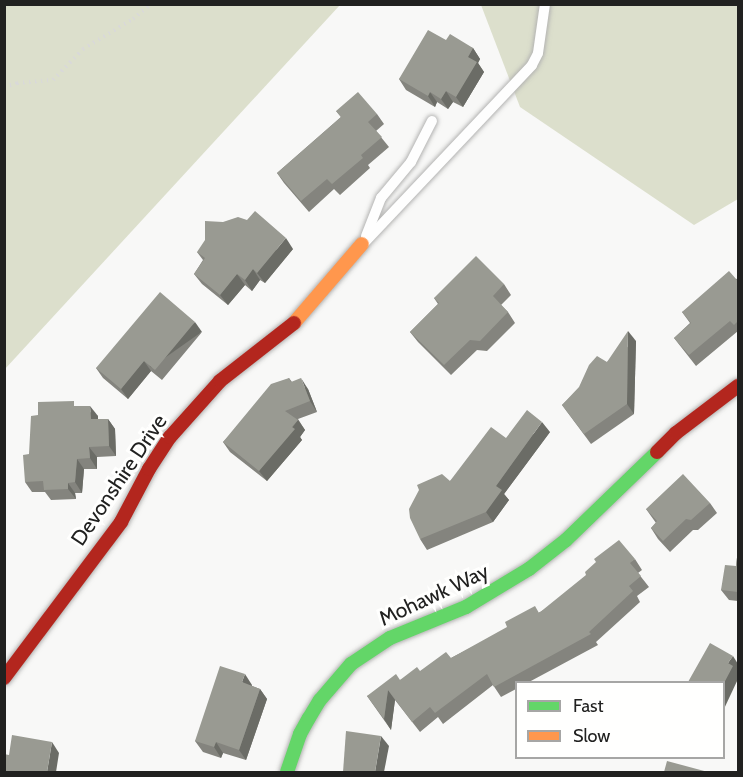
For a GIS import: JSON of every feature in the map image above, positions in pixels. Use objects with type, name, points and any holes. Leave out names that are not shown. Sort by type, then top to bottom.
[{"type":"street","name":"Devonshire Drive","points":[[4,678],[76,579],[121,522],[148,469],[170,437],[220,381],[297,321],[362,244]]},
{"type":"street","name":"Mohawk Way","points":[[287,772],[300,734],[309,717],[351,663],[390,638],[466,607],[529,569],[566,540],[676,433],[738,386]]},
{"type":"lane","points":[[362,244],[532,65],[538,53],[545,4]]},
{"type":"lane","points":[[362,244],[381,198],[411,162],[432,122]]},
{"type":"path","points":[[4,87],[17,83],[52,80],[83,49],[134,19],[151,4]]},
{"type":"green space","points":[[4,5],[340,5],[5,369]]},
{"type":"green space","points":[[481,5],[738,5],[738,199],[694,225],[520,107]]},
{"type":"building","points":[[428,30],[446,40],[450,34],[473,48],[468,57],[477,62],[456,97],[446,91],[441,99],[430,92],[428,96],[399,79]]},
{"type":"building","points":[[358,92],[377,114],[368,122],[382,137],[361,155],[363,158],[332,184],[327,179],[301,201],[277,173],[341,117],[336,111]]},
{"type":"building","points":[[255,211],[286,238],[257,273],[253,269],[245,280],[237,274],[220,295],[194,274],[205,258],[197,252],[205,240],[205,221],[223,222],[238,217],[247,220]]},
{"type":"building","points":[[476,256],[504,284],[493,296],[508,312],[480,341],[470,340],[444,365],[410,332],[439,303],[434,298]]},
{"type":"building","points":[[729,271],[737,280],[738,278],[738,321],[734,325],[730,321],[689,355],[674,338],[691,323],[682,312]]},
{"type":"building","points":[[160,292],[195,322],[155,370],[144,361],[121,389],[96,368]]},
{"type":"building","points":[[628,331],[627,404],[584,434],[562,405],[579,387],[589,365],[597,356],[607,362]]},
{"type":"building","points":[[289,378],[291,382],[301,378],[310,401],[285,411],[298,420],[292,427],[295,429],[259,471],[223,442],[271,384]]},
{"type":"building","points":[[74,401],[74,406],[90,406],[91,419],[108,419],[109,446],[89,447],[90,458],[77,459],[75,482],[68,483],[68,489],[44,490],[43,481],[25,482],[23,455],[29,454],[31,416],[38,415],[38,402]]},
{"type":"building","points":[[527,410],[542,422],[496,486],[502,490],[486,512],[420,539],[410,518],[409,509],[419,490],[417,485],[442,474],[450,481],[491,427],[506,438]]},
{"type":"building","points":[[683,474],[710,503],[691,520],[686,519],[663,541],[651,528],[657,521],[646,509]]},
{"type":"building","points":[[619,540],[635,559],[630,563],[641,576],[629,586],[633,591],[589,632],[591,634],[494,687],[487,674],[435,713],[430,707],[412,722],[388,690],[384,719],[367,696],[396,674],[400,680],[417,667],[420,671],[446,652],[451,658],[507,627],[505,622],[535,606],[539,613],[586,575],[585,572],[596,562],[594,559]]},
{"type":"building","points":[[738,549],[738,592],[721,590],[725,565],[736,566]]},
{"type":"building","points":[[710,643],[733,656],[728,663],[733,666],[725,681],[689,681]]},
{"type":"building","points":[[220,666],[245,674],[242,682],[260,689],[239,750],[216,742],[214,747],[195,741]]},
{"type":"building","points":[[346,731],[381,736],[375,772],[343,772]]},
{"type":"building","points":[[12,735],[52,742],[47,772],[4,772],[4,754],[9,755]]},
{"type":"building","points":[[667,761],[708,772],[664,772]]},
{"type":"traffic: fast","points":[[287,772],[300,734],[309,718],[320,700],[351,664],[390,638],[466,607],[529,569],[566,540],[657,452]]},
{"type":"traffic: slow","points":[[294,323],[362,244]]},
{"type":"traffic: jam","points":[[4,678],[121,522],[149,469],[170,437],[220,381],[294,323]]},
{"type":"traffic: jam","points":[[657,452],[676,433],[738,386]]}]
